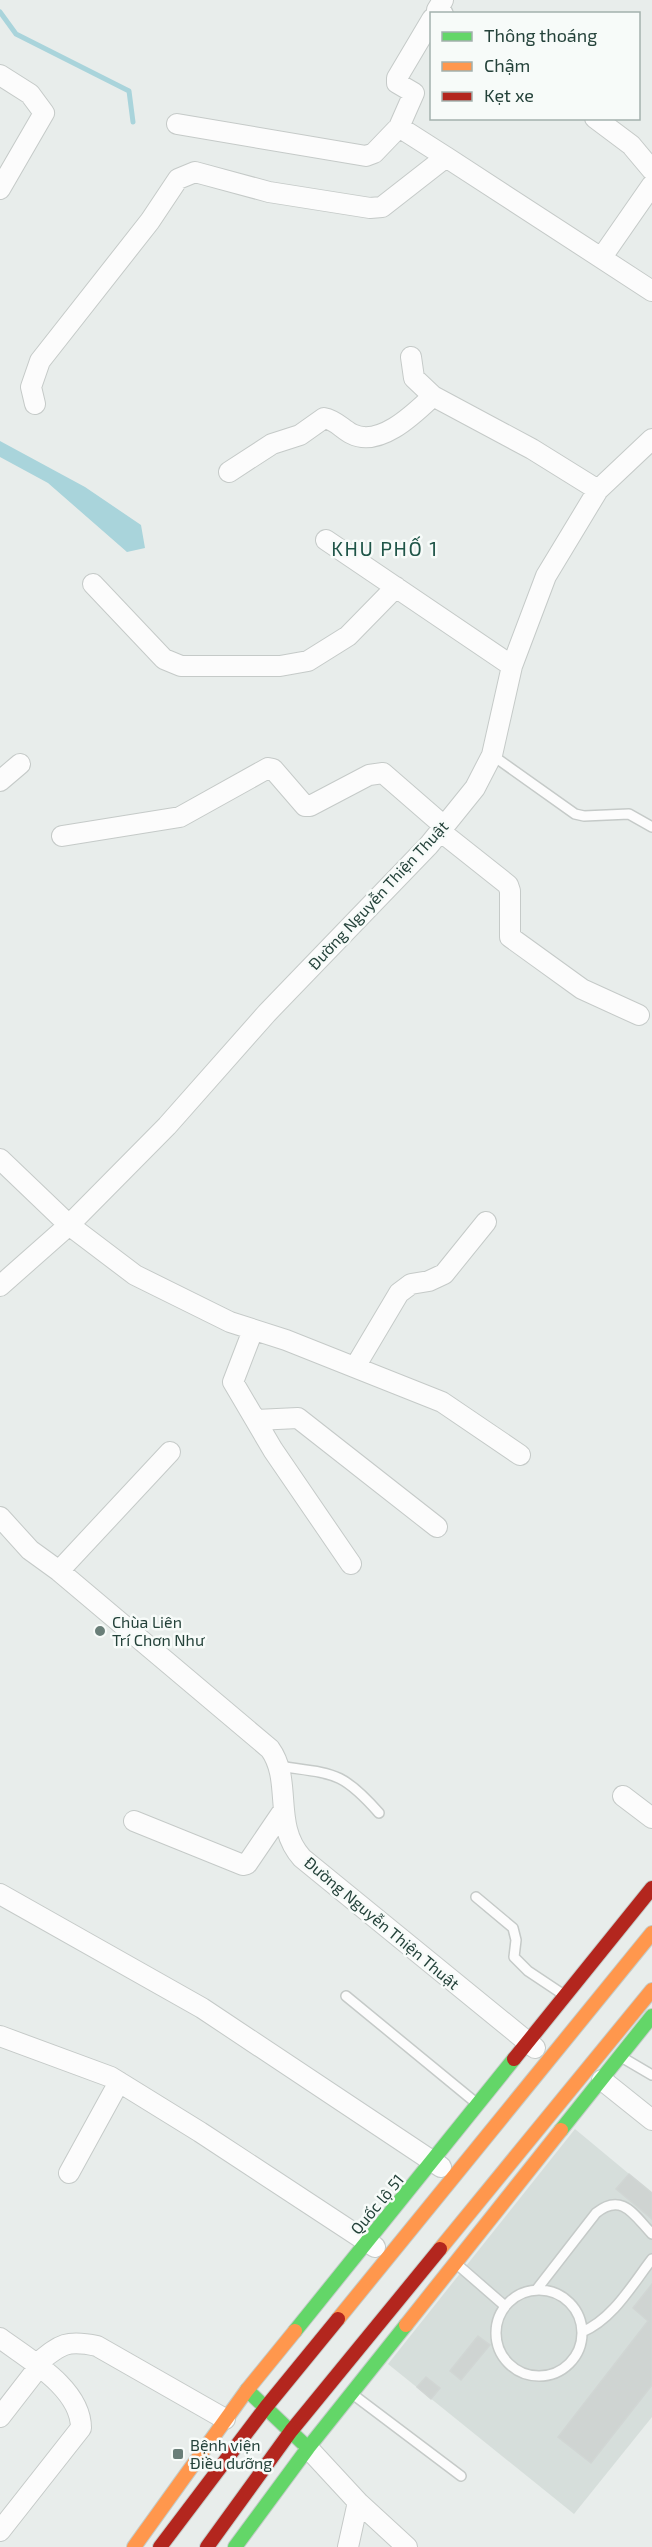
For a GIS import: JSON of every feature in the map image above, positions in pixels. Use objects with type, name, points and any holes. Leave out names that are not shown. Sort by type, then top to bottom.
[{"type":"main road","name":"Quốc lộ 51","points":[[134,2547],[225,2419],[652,1888]]},
{"type":"main road","points":[[160,2547],[266,2407],[652,1933]]},
{"type":"main road","points":[[207,2547],[291,2431],[652,1990]]},
{"type":"main road","points":[[235,2547],[308,2448],[652,2016]]},
{"type":"main road","points":[[248,2390],[308,2448]]},
{"type":"street","points":[[177,124],[366,156],[374,153],[399,127],[414,93],[398,83],[397,78],[430,24]]},
{"type":"street","points":[[0,75],[30,94],[44,113],[0,189]]},
{"type":"street","points":[[598,120],[631,145],[652,170]]},
{"type":"street","points":[[399,127],[652,291]]},
{"type":"street","points":[[35,404],[31,387],[40,361],[150,221],[178,179],[195,172],[269,192],[370,208],[382,207],[446,157]]},
{"type":"street","points":[[602,257],[652,185]]},
{"type":"street","points":[[411,357],[414,378],[433,396],[532,449],[598,490]]},
{"type":"street","points":[[230,472],[272,444],[300,435],[324,418],[332,419],[353,435],[367,437],[404,424],[433,396]]},
{"type":"street","name":"Đường Nguyễn Thiện Thuật","points":[[0,1286],[69,1225],[167,1126],[267,1014],[442,829],[475,788],[492,755],[512,666],[546,576],[598,490],[652,439]]},
{"type":"street","points":[[326,540],[512,666]]},
{"type":"street","points":[[93,584],[164,659],[181,666],[280,666],[308,660],[348,636],[396,587]]},
{"type":"street","points":[[0,781],[20,764]]},
{"type":"street","points":[[62,836],[180,817],[268,768],[273,769],[305,806],[310,806],[369,775],[383,773],[442,829],[508,885],[510,937],[582,989],[639,1016]]},
{"type":"street","points":[[0,1159],[69,1225],[135,1275],[230,1322],[442,1402],[520,1455]]},
{"type":"street","points":[[354,1367],[399,1293],[411,1284],[429,1281],[444,1274],[486,1222]]},
{"type":"street","points":[[253,1330],[233,1383],[307,1501],[351,1564]]},
{"type":"street","points":[[256,1420],[298,1418],[437,1527]]},
{"type":"street","points":[[58,1570],[170,1452]]},
{"type":"street","name":"Đường Nguyễn Thiện Thuật","points":[[0,1517],[30,1550],[58,1570],[259,1738],[278,1760],[283,1811],[291,1846],[302,1858],[550,2059]]},
{"type":"street","points":[[623,1796],[652,1818]]},
{"type":"street","points":[[134,1821],[243,1865],[247,1864],[283,1811]]},
{"type":"street","points":[[0,1894],[202,2008],[455,2176]]},
{"type":"street","points":[[0,2036],[47,2051],[119,2082],[389,2257]]},
{"type":"street","points":[[602,2080],[652,2120]]},
{"type":"street","points":[[69,2174],[119,2082]]},
{"type":"street","points":[[0,2338],[37,2366],[72,2399],[81,2420],[81,2428],[0,2531]]},
{"type":"street","points":[[0,2417],[37,2366],[62,2343],[79,2342],[97,2346],[225,2419]]},
{"type":"street","points":[[308,2448],[358,2502],[407,2547]]},
{"type":"street","points":[[348,2547],[358,2502]]},
{"type":"lane","points":[[492,755],[575,814],[584,816],[626,813],[652,827]]},
{"type":"lane","points":[[278,1766],[342,1778],[358,1789],[379,1813]]},
{"type":"lane","points":[[476,1897],[513,1928],[516,1940],[514,1957],[528,1971],[565,1996]]},
{"type":"lane","points":[[346,1996],[479,2106]]},
{"type":"lane","points":[[620,2056],[652,2075]]},
{"type":"lane","points":[[537,2289],[596,2213],[607,2204],[616,2203],[630,2211],[652,2234]]},
{"type":"lane","points":[[440,2249],[505,2306]]},
{"type":"lane","points":[[582,2332],[595,2326],[610,2312],[652,2259]]},
{"type":"lane","points":[[537,2289],[555,2292],[570,2302],[580,2318],[582,2332],[577,2354],[565,2368],[548,2375],[529,2375],[513,2367],[501,2353],[496,2325],[505,2306],[519,2294],[537,2289]]},
{"type":"lane","points":[[352,2393],[461,2476]]},
{"type":"shaded area","points":[[575,2129],[652,2193],[652,2417],[574,2514],[388,2364]]},
{"type":"water","points":[[0,441],[85,487],[141,525],[145,548],[127,552],[48,483],[0,457]]},
{"type":"building","points":[[629,2174],[652,2193],[652,2219],[616,2189]]},
{"type":"building","points":[[652,2284],[652,2385],[591,2463],[558,2437],[648,2321],[633,2308]]},
{"type":"building","points":[[478,2336],[490,2345],[461,2380],[450,2371]]},
{"type":"building","points":[[426,2377],[440,2388],[431,2399],[417,2387]]},
{"type":"waterway","points":[[0,12],[16,34],[129,91],[133,122]]},
{"type":"traffic: fast","points":[[561,2130],[652,2016]]},
{"type":"traffic: fast","points":[[295,2331],[514,2059]]},
{"type":"traffic: fast","points":[[235,2547],[308,2448],[406,2325]]},
{"type":"traffic: fast","points":[[247,2390],[308,2448]]},
{"type":"traffic: slow","points":[[338,2319],[652,1933]]},
{"type":"traffic: slow","points":[[440,2249],[652,1990]]},
{"type":"traffic: slow","points":[[406,2325],[561,2130]]},
{"type":"traffic: slow","points":[[134,2547],[247,2390],[295,2331]]},
{"type":"traffic: jam","points":[[514,2059],[652,1888]]},
{"type":"traffic: jam","points":[[207,2547],[291,2431],[440,2249]]},
{"type":"traffic: jam","points":[[160,2547],[266,2407],[338,2319]]},
{"type":"place","name":"Chùa Liên Trí Chơn Như","points":[[100,1631]]},
{"type":"place","name":"Bệnh viện Điều dưỡng","points":[[178,2454]]},
{"type":"district","name":"KHU PHỐ 1","points":[[385,549]]}]
